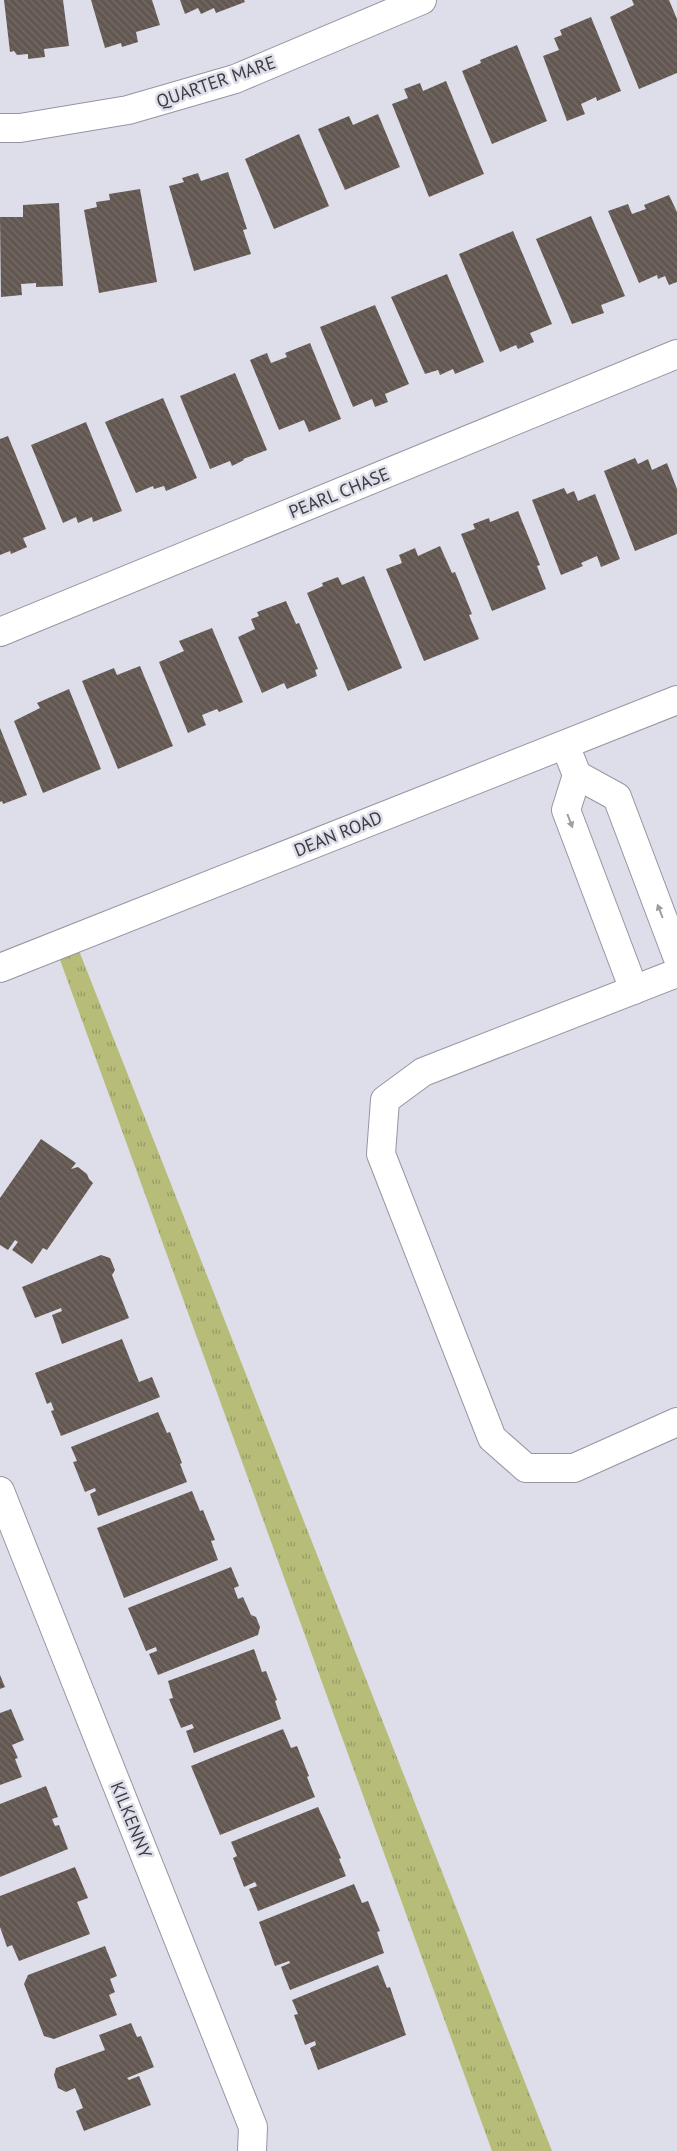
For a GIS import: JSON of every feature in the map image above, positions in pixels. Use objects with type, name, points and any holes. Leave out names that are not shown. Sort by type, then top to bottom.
[{"type":"street","name":"QUARTER MARE","points":[[0,128],[20,128],[128,110],[235,79],[422,0]]},
{"type":"street","name":"PEARL CHASE","points":[[0,632],[677,354]]},
{"type":"street","name":"DEAN ROAD","points":[[0,968],[677,700]]},
{"type":"street","points":[[564,745],[578,775],[616,797],[677,956]]},
{"type":"street","points":[[578,775],[566,810],[634,990]]},
{"type":"street","points":[[677,973],[423,1072],[385,1100],[381,1154],[492,1438],[526,1468],[574,1468],[677,1422]]},
{"type":"street","name":"KILKENNY","points":[[0,1491],[253,2127],[252,2151]]},
{"type":"green space","points":[[74,938],[552,2151],[492,2151],[55,946]]},
{"type":"building","points":[[4,0],[63,0],[69,46],[44,49],[45,57],[28,59],[28,54],[17,55],[14,51],[10,52]]},
{"type":"building","points":[[91,0],[152,0],[160,25],[136,32],[138,42],[122,47],[121,43],[105,48]]},
{"type":"building","points":[[180,0],[244,0],[245,2],[216,13],[214,8],[201,14],[198,8],[185,14]]},
{"type":"building","points":[[632,0],[669,0],[677,19],[677,73],[639,89],[610,17],[634,5]]},
{"type":"building","points":[[591,17],[621,91],[597,101],[596,97],[581,104],[585,114],[567,121],[543,56],[559,50],[554,38],[562,35],[560,30]]},
{"type":"building","points":[[517,45],[547,121],[492,144],[462,71],[481,63],[480,60]]},
{"type":"building","points":[[446,81],[484,174],[429,197],[392,104],[408,98],[404,89],[420,83],[423,91]]},
{"type":"building","points":[[378,114],[400,167],[345,190],[318,129],[349,116],[353,125]]},
{"type":"building","points":[[299,134],[329,206],[274,229],[245,159]]},
{"type":"building","points":[[228,172],[247,229],[243,230],[251,254],[194,271],[169,186],[184,182],[182,178],[198,173],[201,181]]},
{"type":"building","points":[[140,189],[157,282],[99,293],[84,210],[97,207],[96,202],[110,200],[109,194]]},
{"type":"building","points":[[669,195],[677,212],[677,282],[669,285],[665,276],[658,279],[657,275],[639,283],[608,211],[628,204],[632,214],[646,209],[644,205]]},
{"type":"building","points":[[59,203],[63,286],[36,287],[36,283],[21,284],[22,295],[1,297],[0,217],[23,217],[23,205]]},
{"type":"building","points":[[591,216],[625,296],[601,305],[604,313],[572,324],[536,239]]},
{"type":"building","points":[[513,231],[552,324],[530,333],[534,342],[518,349],[516,345],[500,352],[459,254]]},
{"type":"building","points":[[447,274],[484,362],[455,374],[453,369],[440,375],[438,370],[425,374],[391,297]]},
{"type":"building","points":[[375,305],[409,384],[385,394],[388,402],[375,407],[372,399],[353,407],[320,327]]},
{"type":"building","points":[[310,343],[341,419],[309,432],[304,420],[279,430],[250,360],[267,353],[271,363],[287,357],[285,353]]},
{"type":"building","points":[[235,373],[267,450],[243,459],[232,466],[230,461],[210,469],[180,396]]},
{"type":"building","points":[[163,398],[197,478],[166,491],[164,486],[154,489],[153,486],[136,493],[105,422]]},
{"type":"building","points":[[86,422],[122,511],[93,522],[92,517],[78,523],[76,517],[63,523],[31,445]]},
{"type":"building","points":[[8,436],[46,529],[23,538],[27,547],[11,554],[10,551],[0,555],[0,439]]},
{"type":"building","points":[[635,458],[638,464],[648,459],[652,470],[667,463],[677,489],[677,534],[635,551],[604,471]]},
{"type":"building","points":[[564,488],[567,494],[574,491],[578,501],[595,494],[620,559],[601,567],[597,556],[581,563],[583,566],[561,575],[532,500]]},
{"type":"building","points":[[518,511],[540,565],[537,566],[546,589],[492,611],[461,534],[475,529],[473,524],[489,518],[490,522]]},
{"type":"building","points":[[440,546],[452,573],[455,572],[472,614],[469,615],[479,639],[424,661],[386,569],[402,563],[399,555],[415,548],[418,556]]},
{"type":"building","points":[[364,576],[402,668],[348,691],[307,593],[323,586],[322,583],[338,577],[342,585]]},
{"type":"building","points":[[286,601],[296,624],[299,623],[318,669],[315,670],[317,676],[287,689],[284,683],[262,693],[238,637],[255,629],[251,619],[259,616],[257,612]]},
{"type":"building","points":[[212,628],[243,702],[219,712],[217,709],[202,715],[206,725],[188,733],[159,662],[184,651],[179,641]]},
{"type":"building","points":[[140,666],[173,746],[118,769],[82,681],[114,668],[117,675]]},
{"type":"building","points":[[69,689],[101,769],[43,793],[14,721],[40,708],[37,703]]},
{"type":"building","points":[[0,728],[27,795],[3,804],[2,801],[0,802]]},
{"type":"building","points":[[41,1139],[76,1163],[71,1169],[78,1167],[87,1174],[93,1183],[47,1250],[43,1248],[32,1264],[12,1250],[18,1242],[15,1240],[8,1250],[0,1245],[0,1198]]},
{"type":"building","points":[[101,1255],[110,1258],[115,1270],[112,1275],[129,1318],[62,1344],[52,1315],[62,1311],[61,1308],[35,1318],[22,1287]]},
{"type":"building","points":[[122,1339],[139,1382],[152,1377],[160,1397],[61,1436],[51,1411],[54,1410],[51,1402],[47,1404],[35,1373]]},
{"type":"building","points":[[158,1412],[167,1433],[170,1432],[187,1482],[98,1516],[90,1494],[96,1491],[95,1488],[85,1492],[73,1462],[77,1461],[71,1447]]},
{"type":"building","points":[[192,1491],[200,1511],[203,1510],[215,1540],[211,1541],[218,1560],[124,1598],[97,1528]]},
{"type":"building","points":[[231,1567],[239,1586],[234,1588],[238,1599],[243,1597],[251,1615],[256,1617],[260,1627],[258,1635],[158,1675],[149,1654],[157,1651],[156,1647],[146,1651],[128,1608]]},
{"type":"building","points":[[254,1649],[262,1672],[266,1671],[277,1700],[275,1701],[281,1719],[194,1753],[186,1731],[194,1728],[192,1724],[181,1728],[169,1699],[173,1698],[168,1681]]},
{"type":"building","points":[[0,1675],[5,1687],[0,1689]]},
{"type":"building","points":[[11,1709],[24,1740],[12,1745],[18,1758],[15,1759],[22,1777],[0,1785],[0,1713]]},
{"type":"building","points":[[283,1729],[291,1748],[297,1746],[315,1797],[220,1835],[191,1766]]},
{"type":"building","points":[[46,1786],[58,1817],[52,1819],[55,1826],[59,1825],[68,1849],[0,1877],[0,1804]]},
{"type":"building","points":[[318,1807],[341,1858],[339,1859],[346,1876],[258,1911],[249,1889],[257,1886],[255,1882],[244,1887],[233,1858],[237,1856],[231,1842]]},
{"type":"building","points":[[75,1867],[88,1898],[77,1902],[90,1934],[19,1961],[12,1945],[7,1947],[0,1927],[0,1896]]},
{"type":"building","points":[[354,1884],[362,1903],[368,1901],[380,1931],[377,1932],[384,1953],[290,1990],[281,1967],[290,1963],[289,1961],[275,1966],[259,1922]]},
{"type":"building","points":[[105,1946],[117,1976],[110,1979],[115,1992],[109,1995],[117,2015],[54,2039],[44,2036],[24,1984],[28,1975]]},
{"type":"building","points":[[378,1965],[387,1988],[390,1987],[406,2035],[318,2070],[310,2048],[316,2045],[315,2041],[305,2045],[294,2015],[298,2014],[292,2000]]},
{"type":"building","points":[[131,2023],[137,2037],[141,2036],[154,2067],[127,2078],[129,2080],[139,2076],[151,2105],[84,2131],[76,2111],[83,2108],[75,2088],[66,2092],[58,2088],[54,2075],[56,2068],[105,2050],[99,2035]]}]
